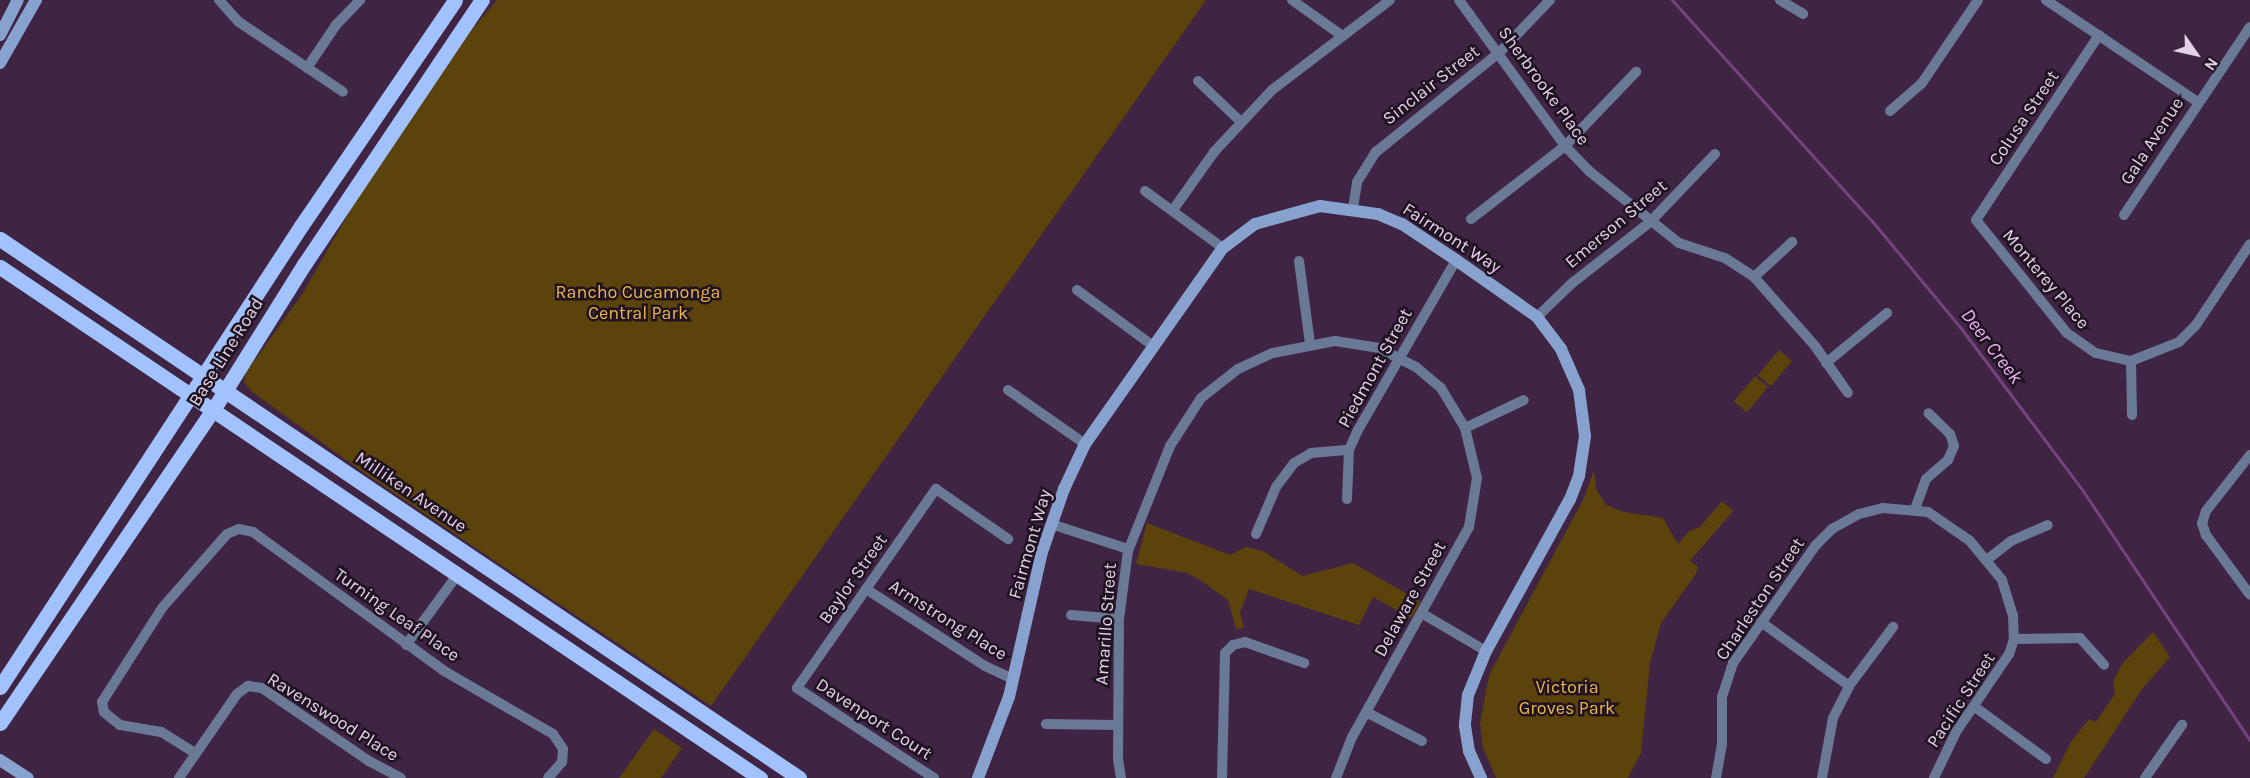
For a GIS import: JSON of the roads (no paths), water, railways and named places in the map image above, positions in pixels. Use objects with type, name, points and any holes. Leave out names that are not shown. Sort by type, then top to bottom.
[{"type":"main road","name":"Base Line Road","points":[[0,687],[205,374],[455,0]]},
{"type":"main road","name":"Base Line Road","points":[[0,723],[213,410],[305,263],[482,0]]},
{"type":"main road","name":"Milliken Avenue","points":[[0,239],[205,374],[799,778]]},
{"type":"main road","points":[[0,267],[760,778]]},
{"type":"street","points":[[0,35],[18,0]]},
{"type":"street","points":[[0,63],[36,0]]},
{"type":"street","points":[[219,0],[239,22],[343,92]]},
{"type":"street","points":[[307,68],[336,25],[360,0]]},
{"type":"street","points":[[1292,0],[1341,34]]},
{"type":"street","points":[[1173,210],[1240,121],[1341,34],[1390,0]]},
{"type":"street","name":"Sherbrooke Place","points":[[1459,0],[1500,52],[1564,146],[1602,183],[1679,243],[1725,258],[1754,277],[1848,393]]},
{"type":"street","name":"Sinclair Street","points":[[1353,208],[1357,182],[1376,152],[1500,52],[1550,0]]},
{"type":"street","points":[[1780,0],[1803,14]]},
{"type":"street","points":[[1890,111],[1922,83],[1978,0]]},
{"type":"street","points":[[2046,0],[2198,102]]},
{"type":"street","name":"Gala Avenue","points":[[2124,215],[2250,27]]},
{"type":"street","name":"Colusa Street","points":[[1976,220],[2099,35]]},
{"type":"street","points":[[1471,219],[1564,146],[1635,72]]},
{"type":"street","points":[[1198,81],[1240,121]]},
{"type":"street","name":"Emerson Street","points":[[1537,317],[1571,284],[1650,222],[1715,154]]},
{"type":"street","points":[[1145,191],[1223,248]]},
{"type":"street","name":"Fairmont Way","points":[[978,778],[996,739],[1051,524],[1086,444],[1152,345],[1223,248],[1255,224],[1286,213],[1320,206],[1353,208],[1402,224],[1537,317],[1561,350],[1579,390],[1585,416],[1583,456],[1570,499],[1485,651],[1468,694],[1465,726],[1469,752],[1481,778]]},
{"type":"street","name":"Monterey Place","points":[[1976,220],[2067,333],[2096,353],[2131,361]]},
{"type":"street","points":[[1754,277],[1792,242]]},
{"type":"street","points":[[2132,414],[2131,361],[2179,342],[2196,325],[2250,244]]},
{"type":"street","name":"Piedmont Street","points":[[1347,499],[1349,450],[1399,357],[1456,260]]},
{"type":"street","points":[[1299,261],[1310,343]]},
{"type":"street","points":[[1077,290],[1152,345]]},
{"type":"street","points":[[1826,363],[1887,313]]},
{"type":"street","name":"Amarillo Street","points":[[1121,778],[1118,726],[1119,619],[1128,549],[1155,476],[1185,418],[1201,398],[1238,369],[1273,353],[1310,343],[1357,343],[1399,357]]},
{"type":"street","name":"Delaware Street","points":[[1335,778],[1366,712],[1423,614],[1469,527],[1477,478],[1465,428],[1441,388],[1399,357]]},
{"type":"street","points":[[1008,390],[1086,444]]},
{"type":"street","points":[[1465,428],[1524,400]]},
{"type":"street","points":[[1928,413],[1950,434],[1954,446],[1948,460],[1926,480],[1914,509],[1928,512],[1957,530],[1988,559],[2009,596],[2014,639],[2080,638],[2104,665]]},
{"type":"street","points":[[1256,534],[1276,487],[1294,463],[1311,453],[1349,450]]},
{"type":"street","points":[[2250,455],[2206,512],[2202,523],[2206,535],[2250,595]]},
{"type":"street","name":"Baylor Street","points":[[797,688],[936,489],[1008,539]]},
{"type":"street","name":"Charleston Street","points":[[1716,778],[1722,744],[1725,682],[1761,622],[1832,529],[1859,514],[1883,508],[1914,509]]},
{"type":"street","points":[[1051,524],[1128,549]]},
{"type":"street","points":[[1988,559],[2010,541],[2048,525]]},
{"type":"street","name":"Turning Leaf Place","points":[[195,753],[161,732],[120,725],[104,712],[102,702],[162,608],[228,534],[239,529],[252,532],[406,645],[553,734],[563,749],[562,762],[548,778]]},
{"type":"street","points":[[406,645],[458,574]]},
{"type":"street","name":"Armstrong Place","points":[[866,589],[985,666],[1013,679]]},
{"type":"street","points":[[1423,614],[1485,651]]},
{"type":"street","points":[[1071,615],[1119,619]]},
{"type":"street","points":[[1761,622],[1849,686]]},
{"type":"street","points":[[1822,778],[1833,718],[1849,686],[1893,627]]},
{"type":"street","name":"Pacific Street","points":[[1934,778],[1942,756],[2001,670],[2014,639]]},
{"type":"street","points":[[1222,778],[1225,653],[1233,645],[1245,642],[1304,663]]},
{"type":"street","name":"Ravenswood Place","points":[[195,753],[237,694],[248,686],[262,688],[359,755],[401,778]]},
{"type":"street","name":"Davenport Court","points":[[797,688],[934,778]]},
{"type":"street","points":[[1975,707],[2046,759]]},
{"type":"street","points":[[1366,712],[1422,741]]},
{"type":"street","points":[[1046,724],[1118,726]]},
{"type":"street","points":[[2145,778],[2182,725]]},
{"type":"street","points":[[179,778],[195,753]]},
{"type":"street","points":[[0,760],[28,778]]},
{"type":"waterway","name":"Deer Creek","points":[[1672,0],[1872,221],[1960,327],[2083,491],[2250,740]]},
{"type":"park label","name":"Rancho Cucamonga Central Park","points":[[638,303]]},
{"type":"park label","name":"Victoria Groves Park","points":[[1567,698]]}]
